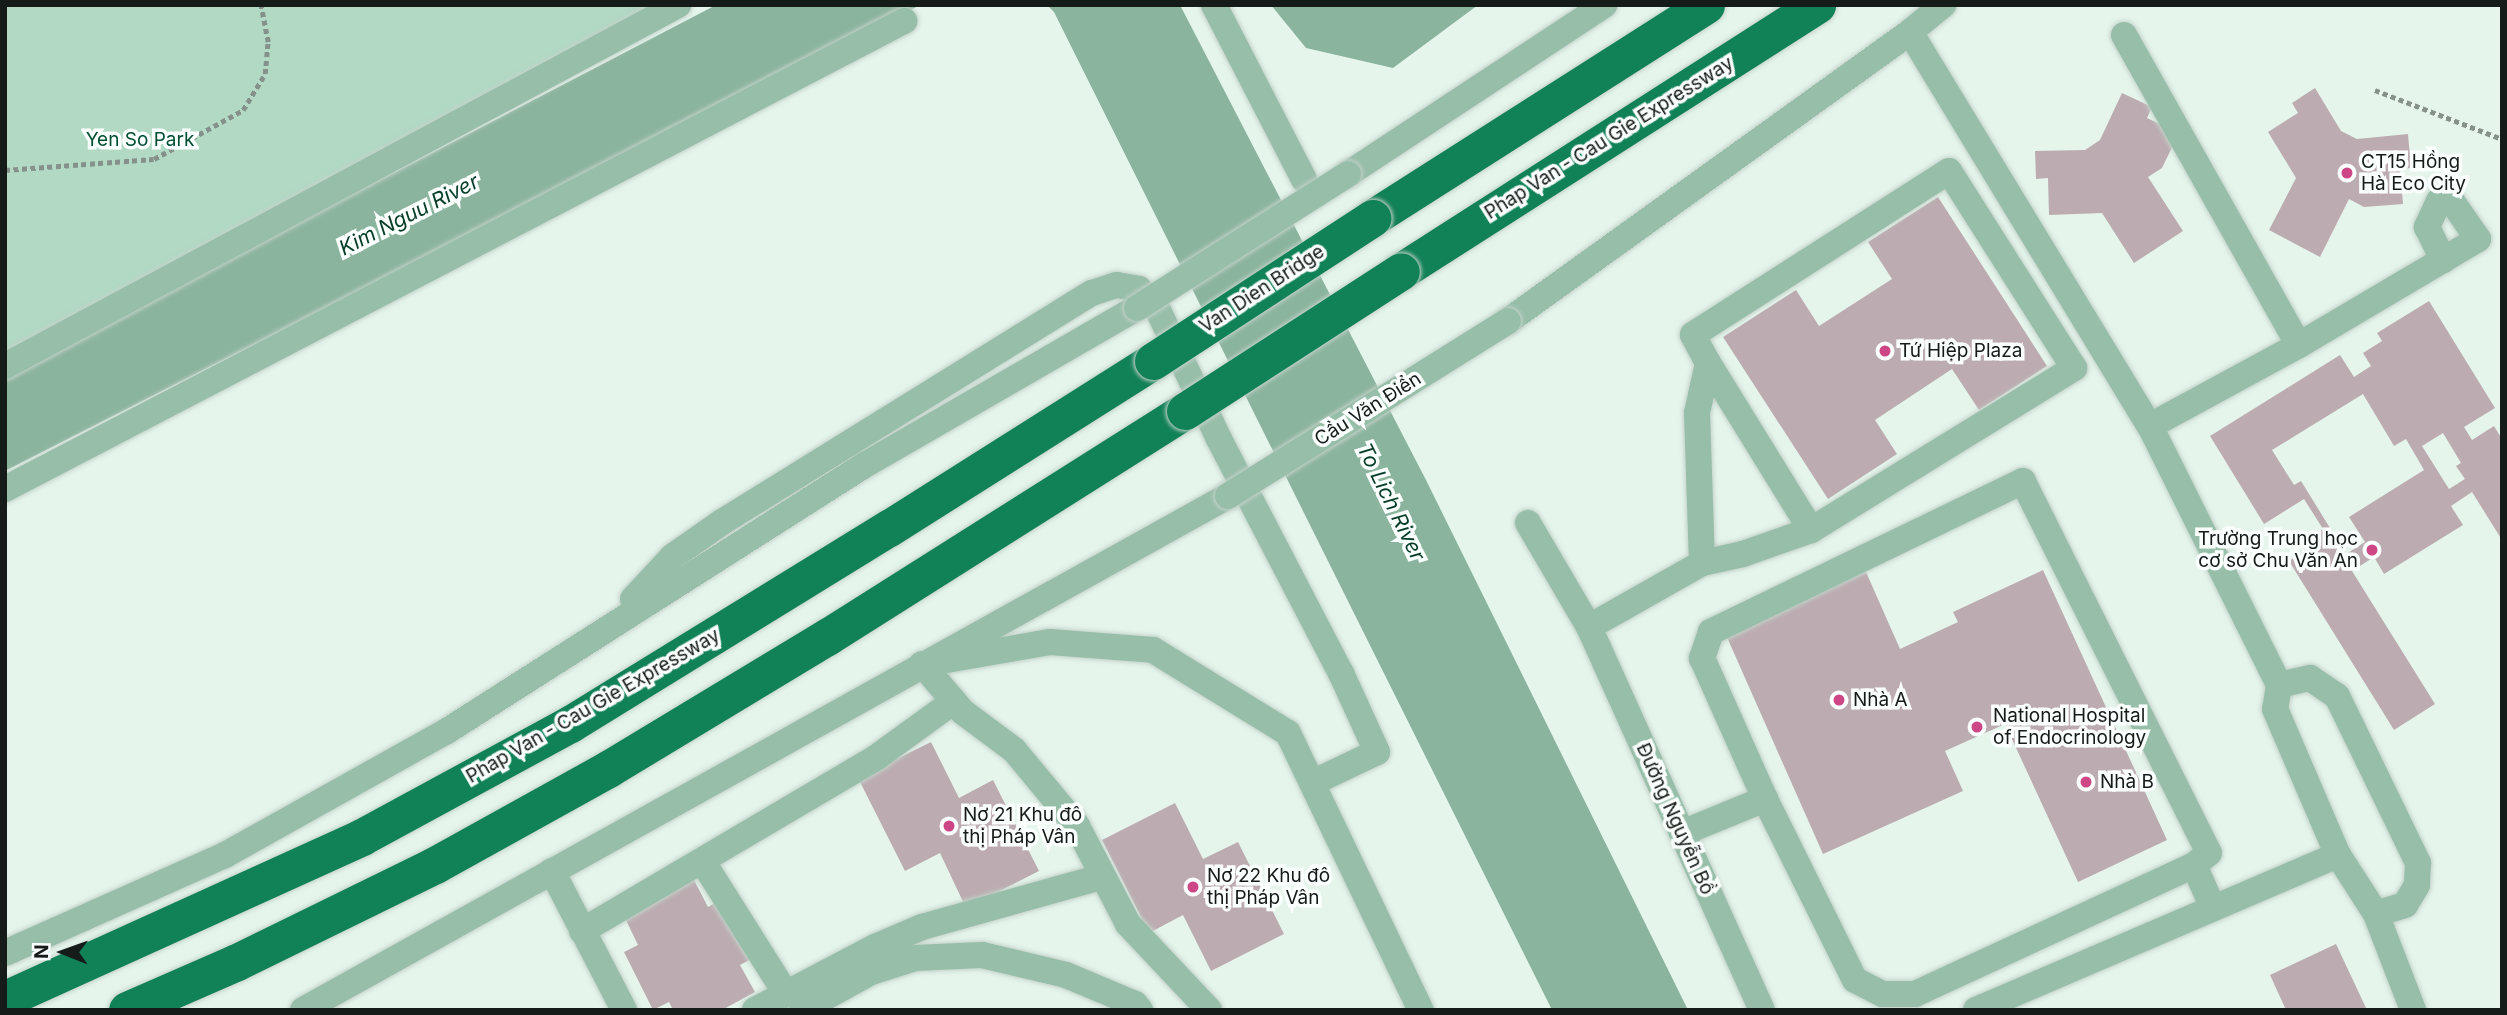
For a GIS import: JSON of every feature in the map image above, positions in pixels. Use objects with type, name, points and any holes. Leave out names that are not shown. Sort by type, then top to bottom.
[{"type":"highway","name":"Van Dien Bridge","points":[[1153,361],[1706,5]]},
{"type":"highway","name":"Phap Van - Cau Gie Expressway","points":[[127,1010],[237,962],[435,865],[608,769],[827,637],[1185,411],[1817,5]]},
{"type":"highway","name":"Phap Van - Cau Gie Expressway","points":[[5,999],[362,837],[570,724],[1153,361]]},
{"type":"street","points":[[5,366],[678,5]]},
{"type":"street","points":[[1214,5],[1304,179]]},
{"type":"street","points":[[5,953],[225,855],[447,731],[617,620],[863,466],[1137,308],[1348,174],[1604,5]]},
{"type":"street","name":"Cầu Văn Điển","points":[[303,1010],[1228,496],[1508,321],[1910,32],[1943,5]]},
{"type":"street","points":[[5,488],[904,21]]},
{"type":"street","points":[[1910,32],[2150,426],[2279,685],[2275,709],[2338,855],[2376,914],[2413,1010]]},
{"type":"street","points":[[2123,35],[2300,345]]},
{"type":"street","points":[[1588,627],[1702,563],[1742,554],[1811,530],[2074,369],[2046,320],[1949,172],[1693,335],[1707,363],[1811,530]]},
{"type":"street","points":[[2150,426],[2300,345],[2443,260]]},
{"type":"street","points":[[617,620],[640,590],[673,557],[722,522],[1092,293],[1117,285],[1139,289],[1158,310],[1219,439],[1341,673],[1377,752],[1312,783]]},
{"type":"street","points":[[1702,563],[1697,413],[1707,363]]},
{"type":"street","points":[[2023,481],[2208,853],[2194,865],[1915,994],[1882,994],[1855,981],[1765,799],[1702,658],[1711,632],[2023,481]]},
{"type":"street","name":"Đường Nguyễn Bồ","points":[[1528,523],[1588,627],[1762,1010]]},
{"type":"street","points":[[922,664],[1050,642],[1153,650],[1288,733],[1421,1010]]},
{"type":"street","points":[[922,664],[954,701],[1014,750],[1077,826],[1101,877],[1128,924],[1209,1010]]},
{"type":"street","points":[[2279,685],[2310,678],[2337,696],[2418,863],[2417,885],[2405,905],[2376,914]]},
{"type":"street","points":[[582,931],[877,757],[954,701]]},
{"type":"street","points":[[1682,833],[1765,799]]},
{"type":"street","points":[[1976,1010],[2338,855]]},
{"type":"street","points":[[702,862],[794,1002]]},
{"type":"street","points":[[2194,865],[2213,908]]},
{"type":"street","points":[[552,871],[624,1010]]},
{"type":"street","points":[[794,1002],[875,947],[922,927],[1101,877]]},
{"type":"street","points":[[755,1010],[794,1002],[915,958],[982,955],[1066,975],[1135,1004],[1140,1010]]},
{"type":"path","points":[[5,170],[154,159],[243,110],[265,74],[268,42],[261,5]]},
{"type":"path","points":[[2375,90],[2502,139]]},
{"type":"green space","name":"Yen So Park","points":[[5,5],[678,5],[5,358]]},
{"type":"water","name":"Kim Nguu River","points":[[716,5],[920,5],[5,471],[5,375]]},
{"type":"water","name":"To Lich River","points":[[1047,5],[1180,5],[1426,480],[1688,1010],[1552,1010],[1054,12]]},
{"type":"water","points":[[1271,5],[1478,5],[1393,68],[1306,48]]},
{"type":"building","name":"CT15 Hồng Hà Eco City","points":[[2315,88],[2341,131],[2357,139],[2408,134],[2411,168],[2400,169],[2403,204],[2364,207],[2349,199],[2320,257],[2269,230],[2296,178],[2268,132],[2298,113],[2292,103]]},
{"type":"building","points":[[2122,93],[2152,107],[2147,118],[2179,133],[2162,168],[2148,177],[2183,231],[2134,263],[2102,213],[2049,215],[2048,178],[2036,179],[2035,151],[2085,150],[2100,140]]},
{"type":"building","name":"Tứ Hiệp Plaza","points":[[1938,197],[2047,366],[1979,410],[1952,369],[1875,420],[1897,454],[1828,499],[1723,337],[1796,290],[1819,326],[1892,279],[1868,242]]},
{"type":"building","points":[[2429,301],[2495,408],[2464,427],[2472,440],[2494,426],[2502,439],[2502,540],[2472,492],[2451,506],[2463,525],[2384,574],[2374,557],[2352,571],[2435,704],[2394,730],[2289,561],[2313,545],[2309,539],[2323,529],[2304,499],[2264,524],[2210,436],[2340,355],[2354,377],[2371,366],[2363,353],[2382,341],[2377,333]],"holes":[[[2363,394],[2394,446],[2406,439],[2424,470],[2349,517],[2365,542],[2346,554],[2301,481],[2294,485],[2272,450]],[[2443,433],[2461,463],[2456,466],[2465,479],[2449,489],[2422,446]]]},
{"type":"building","points":[[2043,570],[2167,840],[2078,882],[2005,724],[1945,751],[1963,791],[1823,854],[1726,635],[1866,572],[1900,649],[1958,622],[1953,612]]},
{"type":"building","name":"Nơ 21 Khu đô thị Pháp Vân","points":[[931,742],[959,798],[993,780],[1039,871],[966,908],[940,853],[905,871],[858,778]]},
{"type":"building","name":"Nơ 22 Khu đô thị Pháp Vân","points":[[1175,803],[1203,859],[1238,842],[1284,934],[1211,971],[1183,915],[1149,933],[1102,840]]},
{"type":"building","points":[[693,878],[708,907],[724,898],[755,957],[740,965],[755,992],[722,1010],[673,1010],[669,1002],[653,1010],[624,952],[638,945],[623,914]]},
{"type":"building","points":[[2336,944],[2367,1010],[2286,1010],[2270,975]]},
{"type":"place","name":"CT15 Hồng Hà Eco City","points":[[2347,173]]},
{"type":"place","name":"Tứ Hiệp Plaza","points":[[1885,351]]},
{"type":"place","name":"Trường Trung học cơ sở Chu Văn An","points":[[2372,550]]},
{"type":"place","name":"Nhà A","points":[[1839,700]]},
{"type":"place","name":"National Hospital of Endocrinology","points":[[1977,727]]},
{"type":"place","name":"Nhà B","points":[[2086,782]]},
{"type":"place","name":"Nơ 21 Khu đô thị Pháp Vân","points":[[949,826]]},
{"type":"place","name":"Nơ 22 Khu đô thị Pháp Vân","points":[[1193,887]]}]
